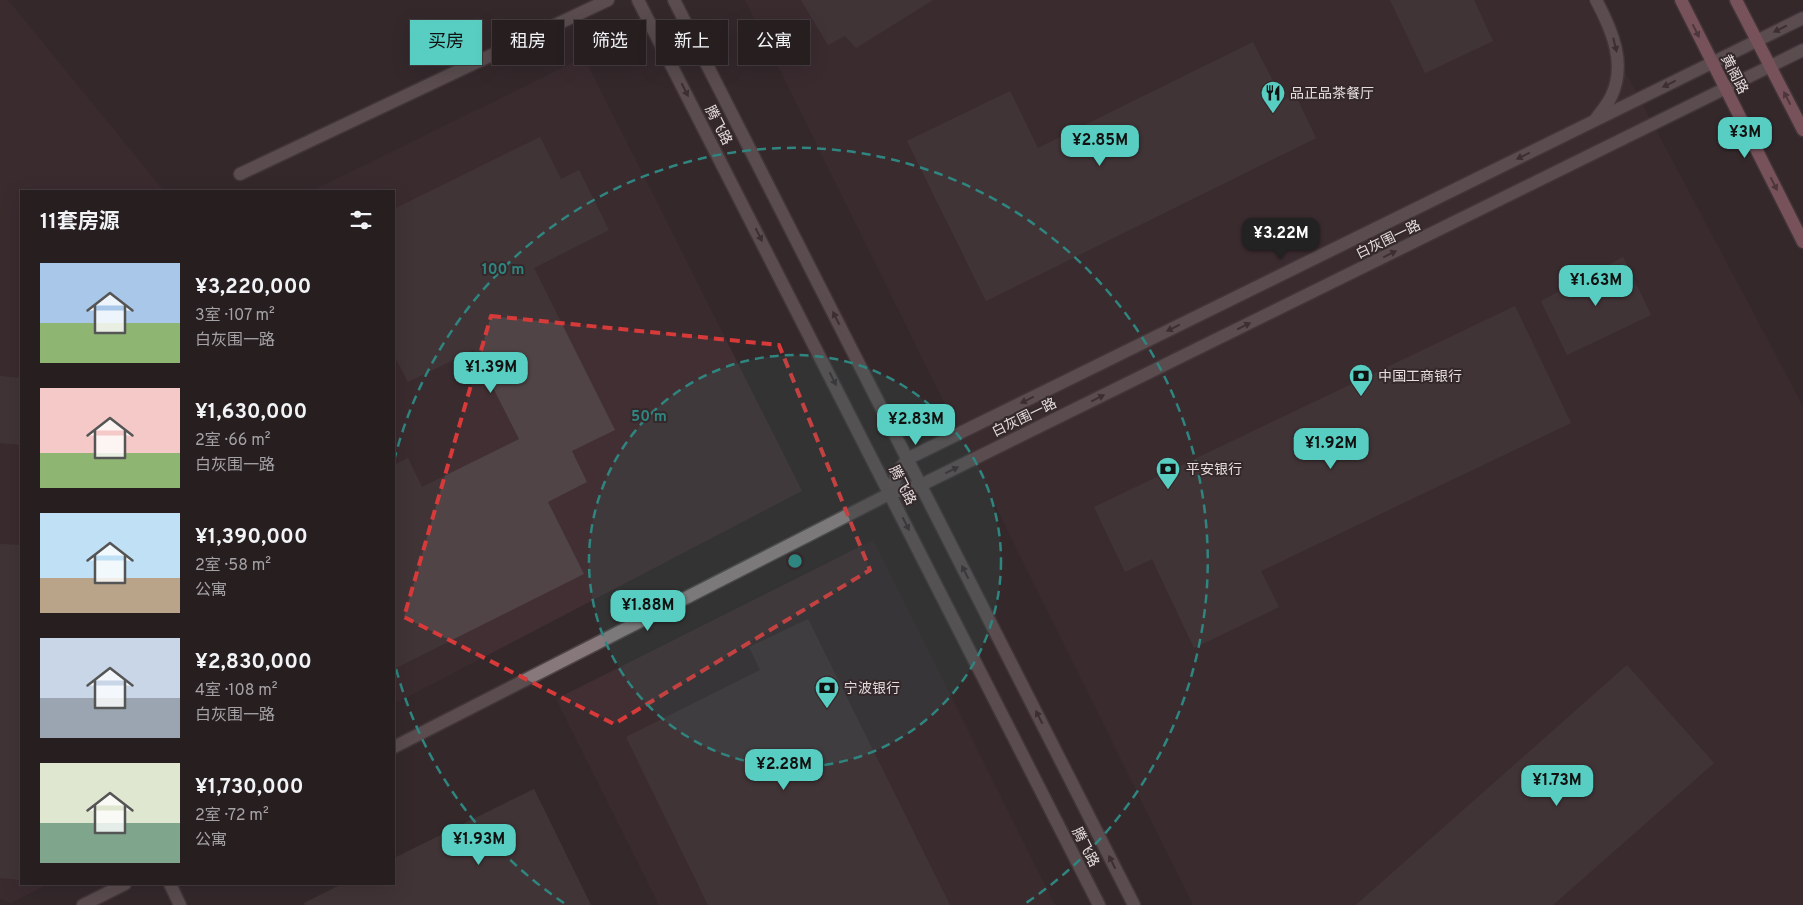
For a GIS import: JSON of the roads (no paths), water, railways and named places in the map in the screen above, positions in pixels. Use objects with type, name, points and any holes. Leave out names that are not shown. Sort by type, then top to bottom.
[{"type":"main road","name":"黄阁路","points":[[1681,0],[1803,242]]},
{"type":"main road","points":[[1736,0],[1803,130]]},
{"type":"street","points":[[240,174],[608,0]]},
{"type":"street","name":"腾飞路","points":[[638,0],[1099,905]]},
{"type":"street","name":"腾飞路","points":[[674,0],[1134,905]]},
{"type":"street","points":[[1594,121],[1611,97],[1618,75],[1617,52],[1610,28],[1596,0]]},
{"type":"street","name":"白灰围一路","points":[[907,459],[1803,18]]},
{"type":"street","name":"白灰围一路","points":[[395,746],[890,493],[921,485],[1803,50]]},
{"type":"street","points":[[890,493],[896,474],[907,459]]},
{"type":"street","points":[[83,905],[123,885]]},
{"type":"street","points":[[170,885],[180,905]]},
{"type":"place","name":"品正品茶餐厅","points":[[1273,114]]},
{"type":"place","name":"中国工商银行","points":[[1361,397]]},
{"type":"place","name":"平安银行","points":[[1168,490]]},
{"type":"place","name":"宁波银行","points":[[827,709]]}]
